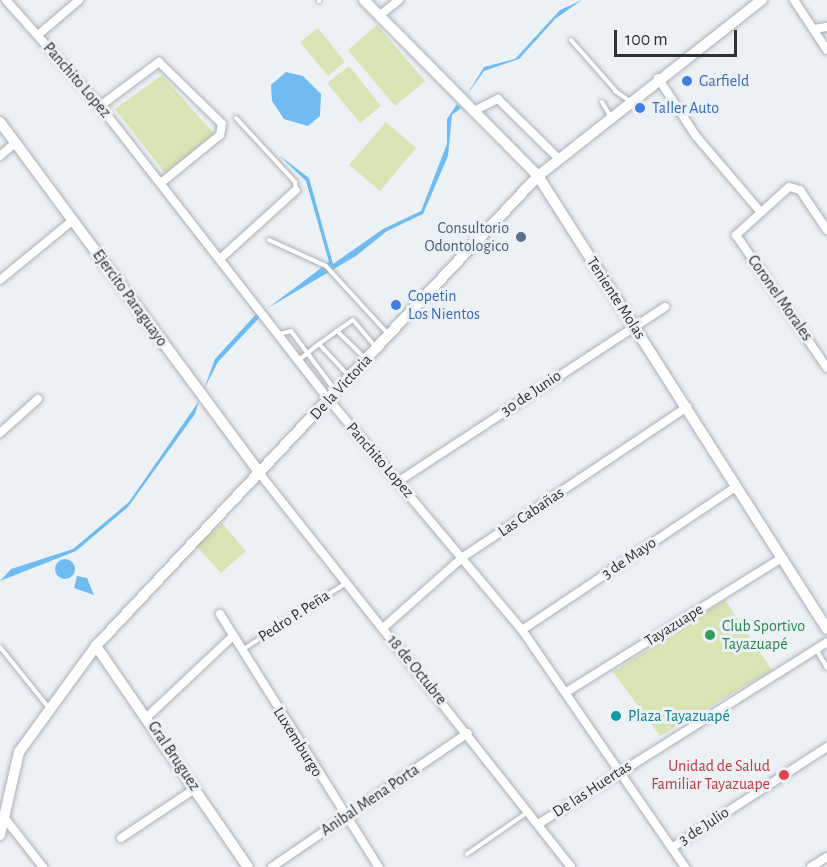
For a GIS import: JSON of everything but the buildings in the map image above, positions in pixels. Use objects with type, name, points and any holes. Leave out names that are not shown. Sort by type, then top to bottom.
[{"type":"street","name":"Panchito Lopez","points":[[6,0],[100,106],[260,306],[299,360],[332,396],[399,482],[522,630],[568,691],[685,867]]},
{"type":"street","points":[[38,35],[79,0]]},
{"type":"street","name":"Teniente Molas","points":[[364,0],[538,176],[687,407],[780,559],[827,629]]},
{"type":"street","points":[[379,16],[399,0]]},
{"type":"street","name":"De la Victoria","points":[[0,835],[19,752],[48,707],[96,646],[538,176],[658,77],[762,0]]},
{"type":"street","points":[[794,0],[827,50]]},
{"type":"street","points":[[814,29],[827,27]]},
{"type":"street","points":[[100,106],[159,62],[222,124],[220,135],[161,183]]},
{"type":"street","points":[[658,77],[696,136],[759,210],[796,187],[827,230]]},
{"type":"street","points":[[474,111],[498,99],[559,159]]},
{"type":"street","name":"Ejercito Paraguayo","points":[[0,122],[260,474]]},
{"type":"street","points":[[0,156],[16,142]]},
{"type":"street","points":[[221,258],[296,190]]},
{"type":"street","name":"Coronel Morales","points":[[759,210],[738,229],[736,235],[827,368]]},
{"type":"street","points":[[0,280],[73,220]]},
{"type":"street","name":"30 de Junio","points":[[399,482],[633,324],[665,307]]},
{"type":"street","points":[[0,433],[38,399]]},
{"type":"street","name":"Las Cabañas","points":[[382,628],[463,557],[687,407]]},
{"type":"street","name":"18 de Octubre","points":[[260,474],[531,810],[571,867]]},
{"type":"street","name":"3 de Mayo","points":[[522,630],[736,487]]},
{"type":"street","name":"Tayazuape","points":[[568,691],[780,559]]},
{"type":"street","name":"Luxemburgo","points":[[220,614],[344,817],[379,867]]},
{"type":"street","name":"Pedro P. Peña","points":[[147,717],[233,636]]},
{"type":"street","name":"De las Huertas","points":[[540,823],[827,642]]},
{"type":"street","name":"Gral Bruguez","points":[[96,646],[196,788],[248,867]]},
{"type":"street","name":"Anibal Mena Porta","points":[[272,867],[468,733]]},
{"type":"street","name":"3 de Julio","points":[[672,847],[827,747]]},
{"type":"street","points":[[120,838],[196,788]]},
{"type":"street","points":[[3,816],[43,867]]},
{"type":"street","points":[[811,867],[827,857]]},
{"type":"lane","points":[[571,40],[615,91],[630,101]]},
{"type":"lane","points":[[602,102],[610,117]]},
{"type":"lane","points":[[236,117],[295,182],[296,190]]},
{"type":"lane","points":[[269,240],[326,266],[389,334]]},
{"type":"lane","points":[[299,360],[352,320],[377,348]]},
{"type":"lane","points":[[280,334],[289,330],[307,354],[332,396]]},
{"type":"lane","points":[[338,331],[366,360]]},
{"type":"lane","points":[[319,344],[350,377]]},
{"type":"lane","name":"Pedro P. Peña","points":[[242,650],[346,583]]},
{"type":"lane","points":[[0,647],[48,707]]},
{"type":"lane","points":[[815,649],[827,668]]},
{"type":"lane","points":[[467,854],[531,810]]},
{"type":"green space","points":[[377,25],[425,81],[395,106],[348,50]]},
{"type":"green space","points":[[318,28],[345,62],[328,76],[300,42]]},
{"type":"green space","points":[[349,66],[381,106],[360,123],[327,83]]},
{"type":"green space","points":[[162,75],[214,134],[165,173],[115,109]]},
{"type":"green space","points":[[386,122],[416,148],[380,191],[349,165]]},
{"type":"green space","points":[[222,523],[246,551],[221,573],[196,546]]},
{"type":"green space","name":"Club Sportivo Tayazuapé","points":[[725,600],[772,670],[660,736],[613,672]]},
{"type":"water","points":[[582,0],[555,19],[519,59],[484,71],[466,96],[484,67],[515,59],[560,10]]},
{"type":"water","points":[[286,72],[303,76],[321,94],[320,116],[308,126],[284,119],[272,101],[271,85]]},
{"type":"water","points":[[457,104],[461,108],[452,115],[448,156],[423,214],[387,231],[356,256],[268,308],[329,262],[306,181],[279,155],[309,178],[333,264],[383,229],[421,211],[447,144],[447,119]]},
{"type":"water","points":[[258,312],[261,316],[218,362],[204,389],[215,359]]},
{"type":"water","points":[[199,401],[195,414],[128,507],[76,551],[0,581],[11,569],[73,549],[129,502]]},
{"type":"water","points":[[65,559],[72,562],[75,569],[72,576],[65,579],[58,576],[55,569],[58,562]]},
{"type":"water","points":[[77,576],[87,578],[94,595],[74,588]]},
{"type":"place","name":"Garfield","points":[[687,81]]},
{"type":"place","name":"Taller Auto","points":[[640,108]]},
{"type":"place","name":"Consultorio Odontologico","points":[[521,237]]},
{"type":"place","name":"Copetin Los Nientos","points":[[396,305]]},
{"type":"place","name":"Club Sportivo Tayazuapé","points":[[710,635]]},
{"type":"place","name":"Plaza Tayazuapé","points":[[616,716]]},
{"type":"place","name":"Unidad de Salud Familiar Tayazuape","points":[[784,775]]}]
